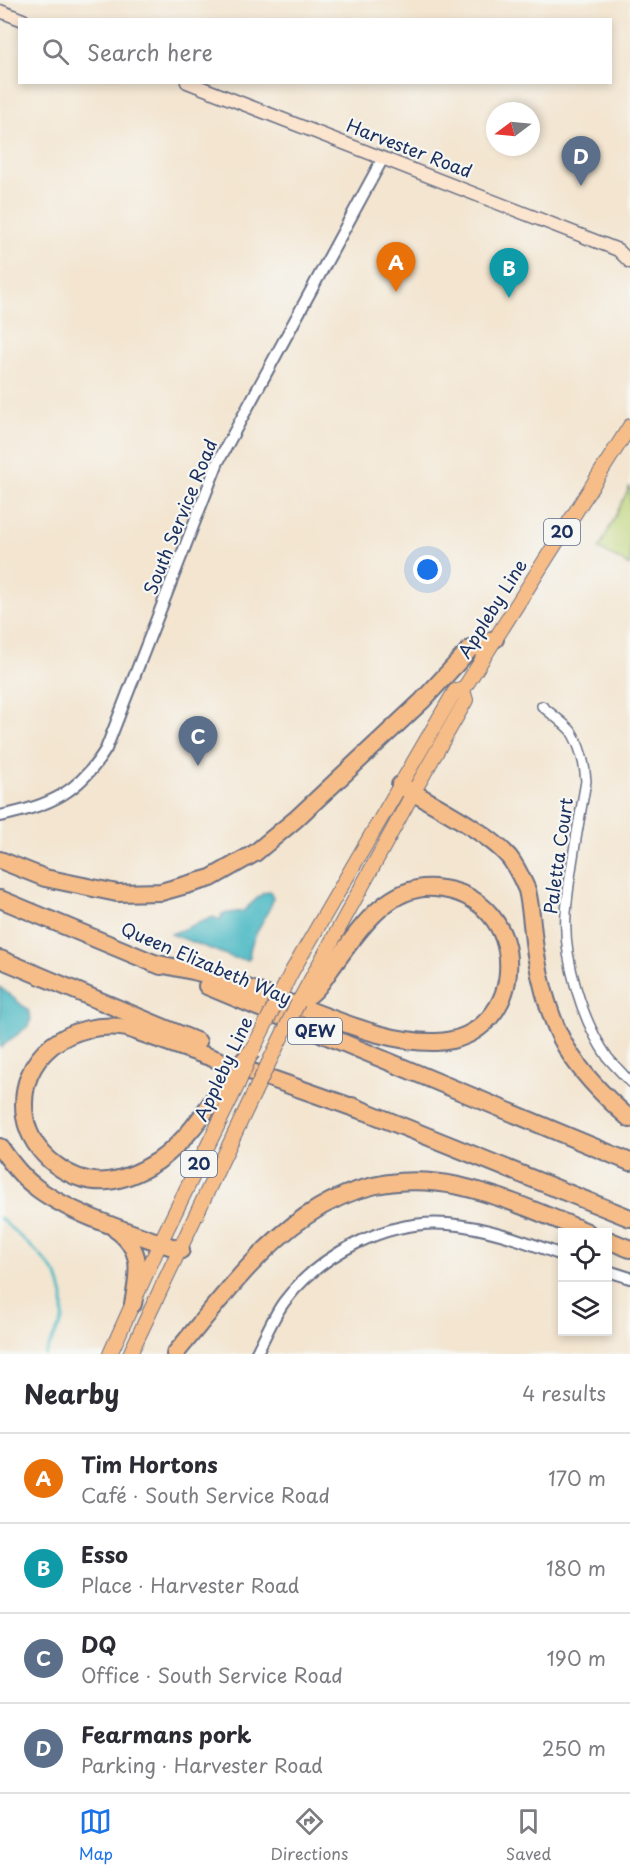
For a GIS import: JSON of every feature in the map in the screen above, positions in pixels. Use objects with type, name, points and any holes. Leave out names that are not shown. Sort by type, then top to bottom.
[{"type":"highway","points":[[0,860],[45,878],[117,893],[160,892],[211,878],[255,853],[296,819],[422,701],[470,649],[495,639]]},
{"type":"highway","points":[[407,789],[470,827],[510,858],[527,890],[543,990],[556,1030],[565,1048],[586,1077],[630,1119]]},
{"type":"highway","points":[[153,963],[202,973],[364,1030],[396,1038],[437,1042],[457,1039],[469,1034],[488,1020],[504,993],[509,955],[496,922],[484,907],[459,892],[440,888],[421,888],[389,901],[372,915],[315,982],[314,991],[298,1003]]},
{"type":"highway","name":"Queen Elizabeth Way","points":[[0,899],[630,1162]]},
{"type":"highway","points":[[0,959],[363,1111],[630,1218]]},
{"type":"highway","points":[[252,1051],[232,1084],[168,1153],[147,1168],[106,1182],[87,1180],[55,1165],[35,1144],[26,1117],[26,1097],[35,1065],[60,1038],[85,1028],[112,1025],[127,1028],[363,1111]]},
{"type":"highway","points":[[0,1146],[18,1171],[49,1197],[107,1223],[181,1250]]},
{"type":"highway","points":[[175,1354],[258,1255],[295,1223],[322,1205],[361,1190],[405,1182],[459,1186],[516,1203],[575,1228]]},
{"type":"highway","points":[[107,1223],[124,1235],[137,1257],[138,1281],[133,1304]]},
{"type":"highway","points":[[612,1242],[630,1249]]},
{"type":"main road","points":[[0,11],[18,18]]},
{"type":"main road","name":"Harvester Road","points":[[192,84],[624,250],[630,261]]},
{"type":"main road","name":"Appleby Line","points":[[252,1051],[291,973],[466,700],[463,690],[630,426]]},
{"type":"main road","name":"Appleby Line","points":[[315,982],[407,789]]},
{"type":"main road","name":"Appleby Line","points":[[130,1354],[298,1003]]},
{"type":"main road","name":"Appleby Line","points":[[110,1354],[232,1084]]},
{"type":"street","name":"South Service Road","points":[[0,816],[53,801],[75,786],[93,769],[106,749],[218,462],[383,158]]},
{"type":"street","name":"Paletta Court","points":[[542,706],[570,731],[577,744],[585,770],[586,781],[566,915],[570,963],[590,1024],[608,1058],[630,1082]]},
{"type":"street","points":[[256,1354],[285,1302],[306,1279],[332,1258],[356,1244],[386,1232],[406,1226],[447,1224],[523,1240],[558,1253]]},
{"type":"street","points":[[612,1272],[630,1278]]},
{"type":"green space","points":[[630,486],[630,566],[599,549]]},
{"type":"water","points":[[270,891],[273,897],[272,903],[251,945],[248,960],[234,958],[171,934],[213,917],[220,920],[222,914],[243,911],[262,894]]},
{"type":"water","points":[[0,987],[28,1010],[31,1019],[28,1026],[0,1048]]},
{"type":"waterway","points":[[0,1218],[41,1256],[57,1275],[63,1296],[63,1319],[45,1354]]},
{"type":"place","name":"Fearmans pork","points":[[581,186]]},
{"type":"place","name":"Tim Hortons","points":[[396,292]]},
{"type":"place","name":"Esso","points":[[509,298]]},
{"type":"place","name":"DQ","points":[[198,766]]}]
